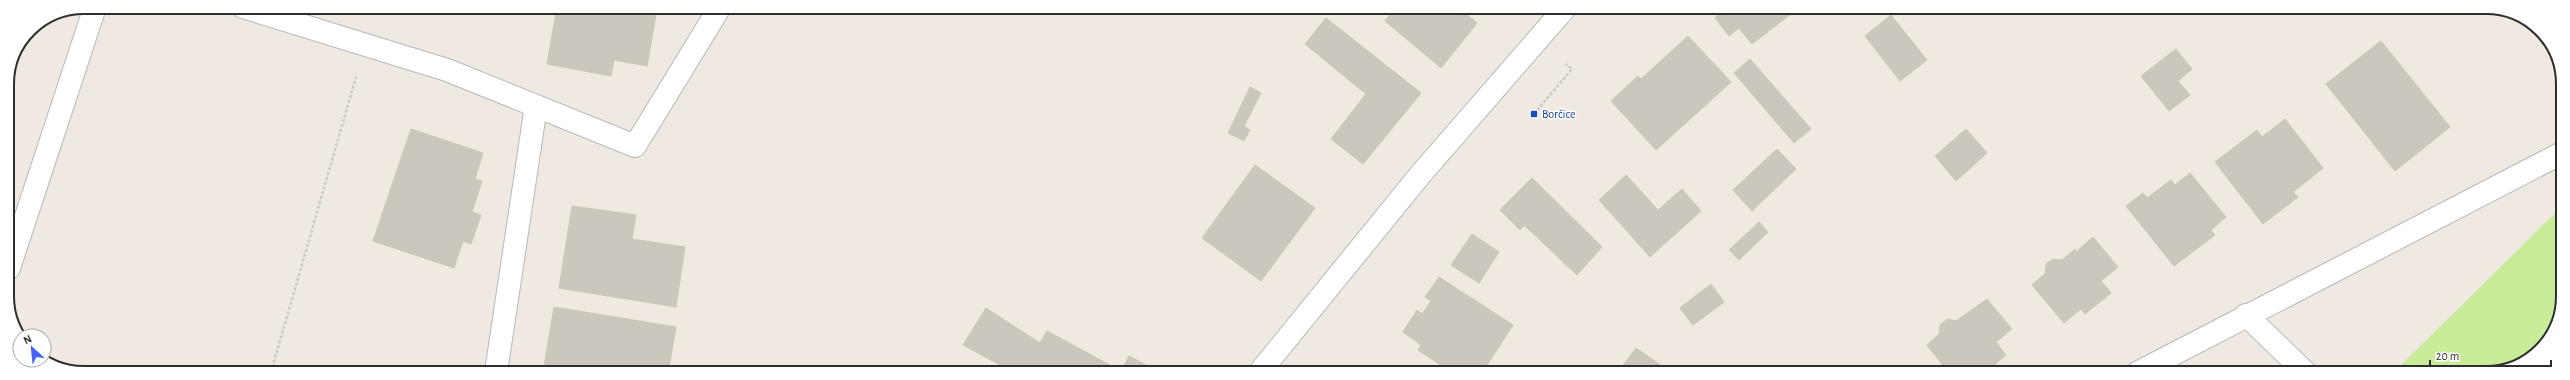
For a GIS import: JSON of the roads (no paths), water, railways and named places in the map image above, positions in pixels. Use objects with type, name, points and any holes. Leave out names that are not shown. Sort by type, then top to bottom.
[{"type":"street","points":[[14,253],[93,14]]},
{"type":"street","points":[[266,14],[447,70],[635,146],[716,14]]},
{"type":"street","points":[[1265,366],[1420,175],[1560,14]]},
{"type":"street","points":[[497,366],[536,106]]},
{"type":"street","points":[[2151,366],[2246,315],[2556,156]]},
{"type":"street","points":[[2246,315],[2299,366]]},
{"type":"place","name":"Borčice","points":[[1534,114]]}]
